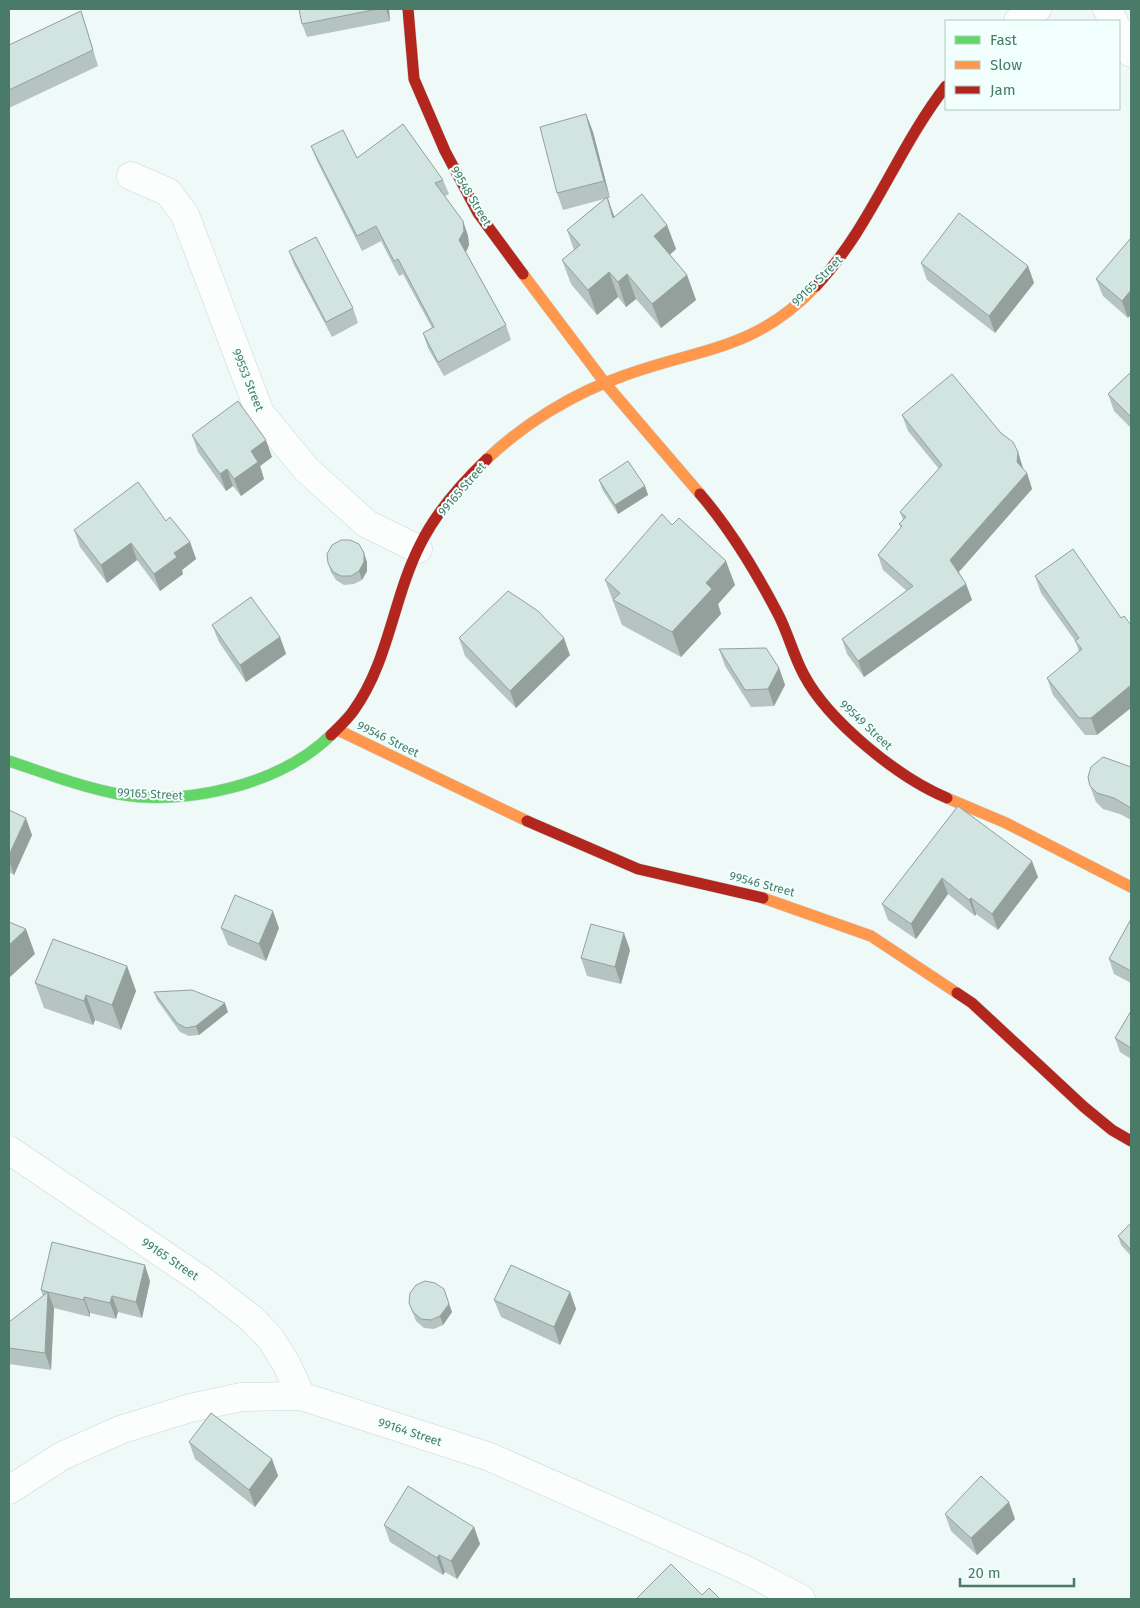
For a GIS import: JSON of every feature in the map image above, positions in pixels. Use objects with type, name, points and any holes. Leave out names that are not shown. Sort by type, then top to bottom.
[{"type":"street","name":"99548 Street","points":[[408,9],[414,79],[445,151],[478,213],[605,383]]},
{"type":"street","points":[[1020,20],[1037,9]]},
{"type":"street","points":[[1107,9],[1113,20]]},
{"type":"street","points":[[1120,32],[1131,53]]},
{"type":"street","name":"99165 Street","points":[[9,761],[71,782],[121,794],[176,797],[212,793],[254,780],[297,761],[340,731],[371,683],[418,549],[437,516],[473,472],[506,442],[537,421],[605,383],[738,342],[768,326],[811,291],[840,262],[870,216],[932,103],[945,87]]},
{"type":"street","name":"99553 Street","points":[[131,176],[168,192],[186,215],[260,413],[307,470],[367,524],[418,549]]},
{"type":"street","name":"99549 Street","points":[[605,383],[726,524],[778,613],[804,676],[834,715],[884,760],[935,794],[1006,822],[1131,887]]},
{"type":"street","name":"99546 Street","points":[[340,731],[550,832],[638,868],[775,901],[871,936],[972,1003],[1078,1102],[1112,1130],[1131,1142]]},
{"type":"street","name":"99165 Street","points":[[9,1150],[203,1281],[252,1319],[272,1339],[287,1365],[301,1396]]},
{"type":"street","name":"99164 Street","points":[[9,1490],[62,1456],[120,1430],[190,1408],[241,1397],[301,1396],[490,1458],[746,1570],[801,1599]]},
{"type":"building","points":[[299,9],[378,9],[302,24]]},
{"type":"building","points":[[81,11],[93,50],[9,90],[9,45]]},
{"type":"building","points":[[586,114],[604,181],[557,193],[540,127]]},
{"type":"building","points":[[403,124],[443,180],[435,183],[463,221],[464,231],[459,240],[506,325],[438,362],[423,333],[434,327],[398,259],[394,261],[376,226],[357,236],[311,146],[343,130],[357,158]]},
{"type":"building","points":[[642,194],[667,225],[654,236],[687,275],[652,304],[627,274],[618,282],[609,272],[588,290],[562,260],[580,245],[567,230],[607,197],[613,218]]},
{"type":"building","points":[[959,213],[1028,266],[989,316],[921,263]]},
{"type":"building","points":[[316,237],[353,308],[326,322],[289,251]]},
{"type":"building","points":[[1130,239],[1131,290],[1122,301],[1096,279]]},
{"type":"building","points":[[1131,372],[1131,417],[1108,394]]},
{"type":"building","points":[[952,374],[1001,433],[1013,442],[1018,452],[1017,462],[1027,473],[950,560],[966,584],[858,661],[842,639],[913,586],[878,555],[902,526],[899,524],[906,517],[900,512],[942,465],[902,415]]},
{"type":"building","points":[[238,401],[266,440],[251,451],[258,462],[234,479],[227,469],[220,474],[192,435]]},
{"type":"building","points":[[628,461],[645,486],[615,505],[599,480]]},
{"type":"building","points":[[138,482],[166,521],[170,517],[190,542],[174,553],[177,557],[154,574],[131,543],[101,565],[74,530]]},
{"type":"building","points":[[662,514],[672,525],[679,518],[726,561],[706,583],[712,589],[672,632],[613,600],[620,593],[605,580]]},
{"type":"building","points":[[341,540],[350,540],[359,544],[364,553],[364,562],[359,571],[351,576],[341,576],[333,572],[328,563],[327,554],[332,545]]},
{"type":"building","points":[[1073,549],[1121,618],[1124,616],[1131,625],[1131,685],[1091,718],[1079,718],[1047,678],[1082,649],[1075,641],[1079,638],[1035,576]]},
{"type":"building","points":[[508,591],[538,611],[564,638],[510,691],[459,638]]},
{"type":"building","points":[[251,597],[280,637],[240,665],[212,625]]},
{"type":"building","points":[[766,648],[779,668],[768,689],[745,690],[719,649]]},
{"type":"building","points":[[1103,757],[1131,767],[1131,808],[1114,798],[1097,793],[1090,786],[1088,777],[1091,767]]},
{"type":"building","points":[[958,806],[1032,861],[992,914],[971,898],[969,900],[942,878],[911,924],[882,904]]},
{"type":"building","points":[[9,810],[26,818],[9,855]]},
{"type":"building","points":[[235,895],[273,911],[259,944],[221,928]]},
{"type":"building","points":[[1131,919],[1131,971],[1109,959]]},
{"type":"building","points":[[9,922],[26,929],[9,945]]},
{"type":"building","points":[[591,924],[624,933],[615,967],[581,958]]},
{"type":"building","points":[[53,939],[127,966],[112,1005],[86,995],[84,1001],[35,983]]},
{"type":"building","points":[[192,990],[225,1003],[196,1026],[186,1028],[177,1023],[154,992]]},
{"type":"building","points":[[1131,1011],[1131,1048],[1115,1038]]},
{"type":"building","points":[[1131,1223],[1131,1250],[1118,1236]]},
{"type":"building","points":[[52,1242],[145,1265],[136,1302],[112,1296],[110,1303],[84,1297],[84,1300],[41,1290]]},
{"type":"building","points":[[511,1265],[570,1292],[554,1327],[494,1300]]},
{"type":"building","points":[[425,1281],[435,1283],[444,1289],[449,1304],[440,1316],[431,1320],[421,1319],[413,1312],[409,1303],[410,1293],[416,1285]]},
{"type":"building","points":[[48,1292],[45,1353],[9,1348],[9,1322]]},
{"type":"building","points":[[211,1413],[272,1459],[249,1490],[189,1442]]},
{"type":"building","points":[[981,1476],[1009,1502],[971,1538],[945,1514]]},
{"type":"building","points":[[408,1486],[474,1527],[451,1561],[439,1555],[437,1558],[384,1525]]},
{"type":"building","points":[[671,1564],[702,1595],[709,1588],[720,1599],[637,1598]]},
{"type":"traffic: fast","points":[[9,761],[90,788],[145,797],[173,797],[231,788],[259,779],[286,767],[310,752],[331,735]]},
{"type":"traffic: slow","points":[[523,274],[605,383],[700,494]]},
{"type":"traffic: slow","points":[[487,459],[517,433],[568,400],[623,376],[725,345],[748,336],[771,324],[816,286]]},
{"type":"traffic: slow","points":[[340,731],[527,821]]},
{"type":"traffic: slow","points":[[947,798],[1006,823],[1131,887]]},
{"type":"traffic: slow","points":[[763,898],[871,936],[957,993]]},
{"type":"traffic: jam","points":[[408,9],[414,79],[445,151],[478,213],[523,274]]},
{"type":"traffic: jam","points":[[816,286],[853,239],[913,136],[945,87]]},
{"type":"traffic: jam","points":[[331,735],[354,710],[366,691],[383,650],[403,586],[426,533],[450,499],[487,459]]},
{"type":"traffic: jam","points":[[700,494],[732,536],[769,596],[804,675],[815,693],[848,729],[887,763],[928,789],[947,798]]},
{"type":"traffic: jam","points":[[527,821],[638,869],[763,898]]},
{"type":"traffic: jam","points":[[957,993],[972,1003],[1084,1107],[1112,1130],[1131,1141]]}]
